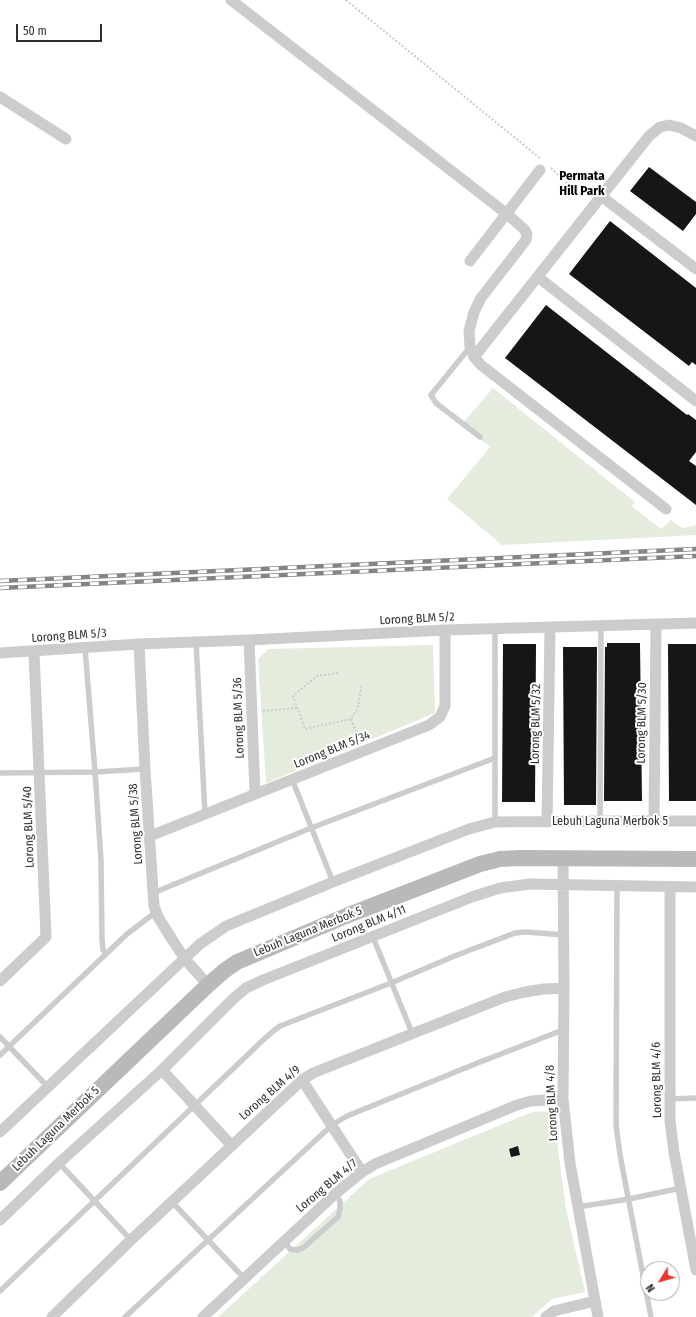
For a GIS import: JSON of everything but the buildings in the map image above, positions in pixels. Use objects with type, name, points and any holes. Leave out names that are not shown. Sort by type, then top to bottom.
[{"type":"street","points":[[231,0],[507,214],[524,229],[527,234],[526,240],[481,298],[474,312],[469,332],[472,352],[481,366],[666,510]]},
{"type":"street","points":[[0,97],[66,139]]},
{"type":"street","points":[[472,352],[538,277],[649,136],[660,127],[670,125],[682,128],[696,136]]},
{"type":"street","points":[[470,262],[545,167]]},
{"type":"street","points":[[601,196],[696,269]]},
{"type":"street","points":[[538,277],[696,401]]},
{"type":"street","name":"Lorong BLM 5/2","points":[[140,644],[445,630],[696,623]]},
{"type":"street","name":"Lorong BLM 5/30","points":[[654,821],[656,624]]},
{"type":"street","name":"Lorong BLM 5/32","points":[[547,822],[550,627]]},
{"type":"street","name":"Lorong BLM 5/34","points":[[150,836],[429,725],[440,717],[445,706],[445,630]]},
{"type":"street","name":"Lorong BLM 5/36","points":[[249,640],[255,794]]},
{"type":"street","name":"Lorong BLM 5/3","points":[[0,653],[140,644]]},
{"type":"street","name":"Lorong BLM 5/38","points":[[140,644],[145,769],[153,894],[156,912],[185,958],[208,985]]},
{"type":"street","name":"Lorong BLM 5/40","points":[[0,981],[46,937],[34,652]]},
{"type":"street","name":"Lebuh Laguna Merbok 5","points":[[0,1132],[200,944],[226,926],[469,829],[495,822],[696,822]]},
{"type":"street","name":"Lebuh Laguna Merbok 5","points":[[0,1183],[208,985],[237,962],[354,913],[480,864],[520,858],[696,859]]},
{"type":"street","name":"Lorong BLM 4/8","points":[[563,858],[563,1099],[570,1163],[577,1207],[598,1317]]},
{"type":"street","name":"Lorong BLM 4/11","points":[[0,1220],[59,1163],[162,1070],[234,998],[246,988],[472,897],[500,888],[530,884],[696,887]]},
{"type":"street","name":"Lorong BLM 4/6","points":[[670,887],[669,1099],[673,1144],[696,1270]]},
{"type":"street","name":"Lorong BLM 4/9","points":[[52,1317],[131,1240],[302,1080],[313,1073],[505,997],[544,989],[564,988]]},
{"type":"street","points":[[162,1070],[232,1146]]},
{"type":"street","points":[[302,1080],[362,1172]]},
{"type":"street","name":"Lorong BLM 4/7","points":[[203,1317],[335,1194],[362,1172],[375,1164],[517,1105],[563,1099]]},
{"type":"street","points":[[546,1317],[554,1311],[594,1301]]},
{"type":"lane","points":[[472,352],[431,395],[436,403],[480,437]]},
{"type":"lane","points":[[600,821],[601,626]]},
{"type":"lane","points":[[495,822],[496,629]]},
{"type":"lane","points":[[196,641],[205,815]]},
{"type":"lane","points":[[85,648],[101,860],[102,939],[105,954]]},
{"type":"lane","points":[[153,894],[311,828],[495,758]]},
{"type":"lane","points":[[0,772],[95,772],[145,769]]},
{"type":"lane","points":[[292,779],[333,882]]},
{"type":"lane","points":[[617,886],[616,1125],[620,1156],[651,1317]]},
{"type":"lane","points":[[0,1055],[105,954],[127,934],[156,912]]},
{"type":"lane","points":[[0,1291],[194,1105],[264,1039],[280,1026],[515,933],[526,932],[564,935]]},
{"type":"lane","points":[[373,937],[412,1033]]},
{"type":"lane","points":[[124,1317],[332,1125],[347,1116],[472,1064],[563,1030]]},
{"type":"lane","points":[[0,1037],[48,1087]]},
{"type":"lane","points":[[669,1099],[696,1098]]},
{"type":"lane","points":[[59,1163],[131,1240]]},
{"type":"lane","points":[[577,1207],[629,1199],[681,1188]]},
{"type":"lane","points":[[284,1242],[290,1249],[297,1250],[303,1248],[338,1217],[340,1200],[335,1194]]},
{"type":"lane","points":[[172,1202],[244,1278]]},
{"type":"path","points":[[346,0],[572,188]]},
{"type":"path","points":[[338,673],[317,676],[293,696],[305,729],[351,719],[358,708],[360,687]]},
{"type":"path","points":[[251,712],[297,708]]},
{"type":"path","points":[[351,719],[363,751]]},
{"type":"green space","points":[[493,388],[635,502],[632,506],[661,529],[671,520],[682,528],[694,526],[696,524],[696,535],[502,545],[447,499],[490,447],[462,424]]},
{"type":"green space","points":[[433,645],[435,713],[266,783],[258,659],[268,649]]},
{"type":"green space","points":[[553,1111],[566,1209],[585,1292],[552,1299],[532,1317],[218,1317],[369,1179],[532,1112]]},
{"type":"railway","points":[[0,581],[696,549]]},
{"type":"railway","points":[[0,588],[696,556]]},
{"type":"district","name":"Permata Hill Park","points":[[582,184]]}]
